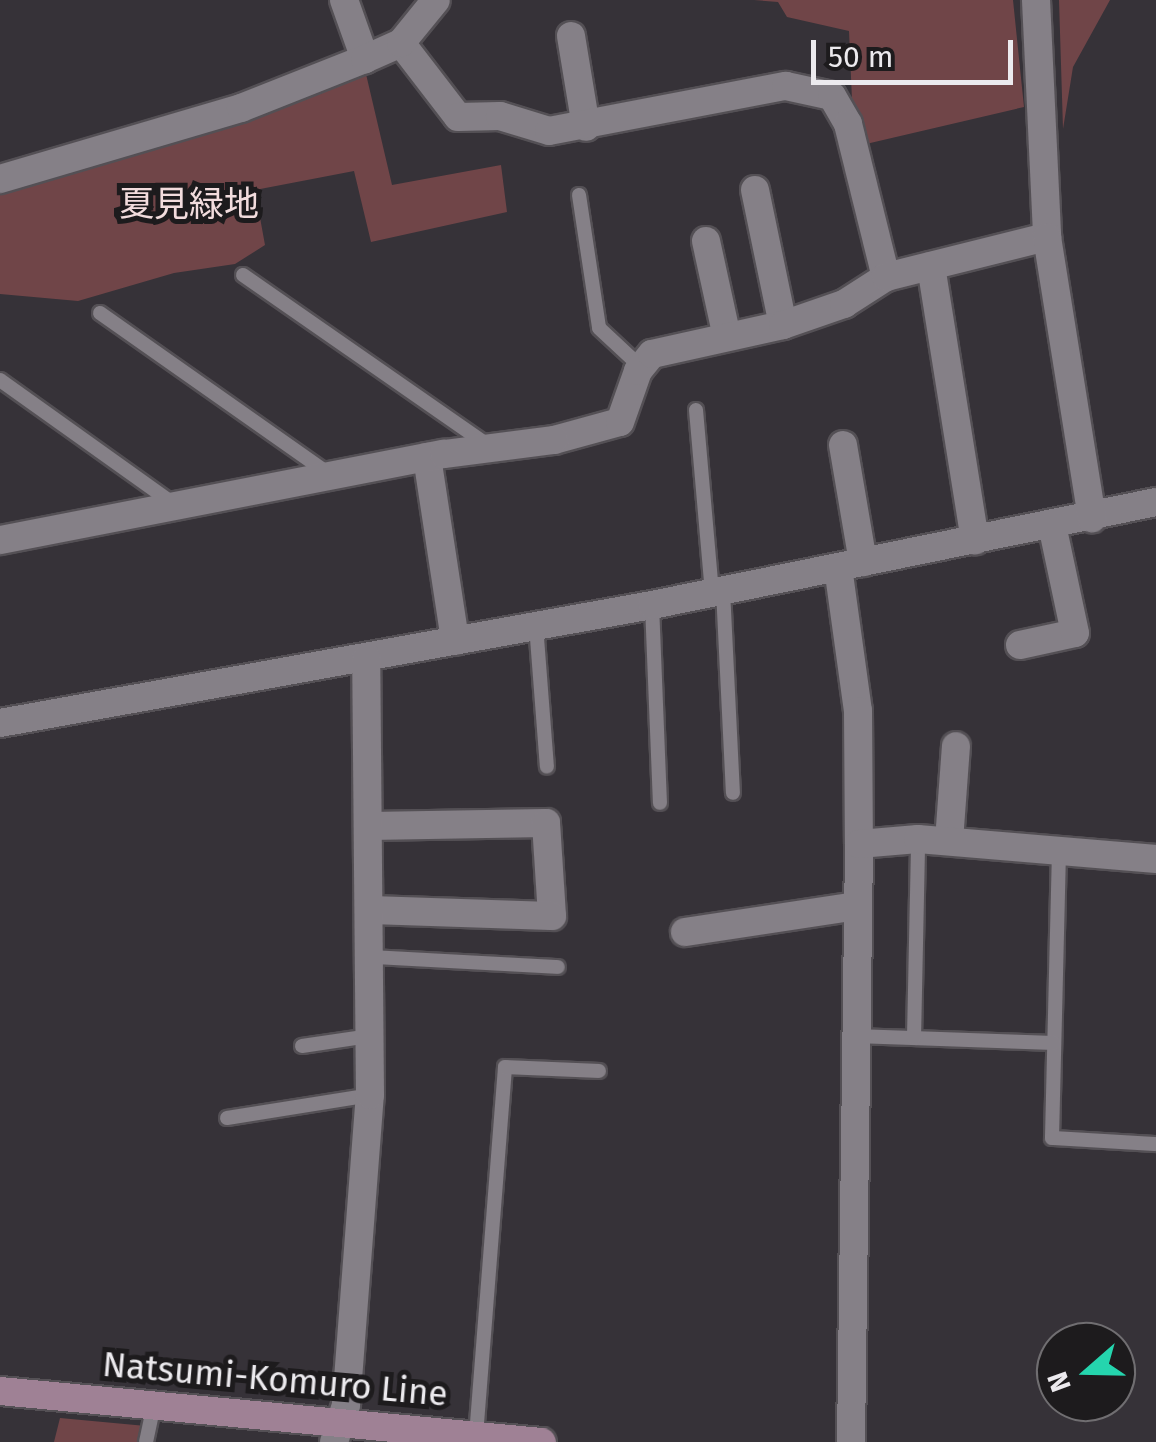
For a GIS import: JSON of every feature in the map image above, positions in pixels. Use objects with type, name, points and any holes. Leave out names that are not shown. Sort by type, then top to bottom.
[{"type":"main road","name":"Natsumi-Komuro Line","points":[[0,1390],[154,1405],[337,1432],[542,1442]]},
{"type":"street","points":[[344,0],[365,59]]},
{"type":"street","points":[[0,180],[241,108],[365,59],[400,43],[436,0]]},
{"type":"street","points":[[1036,0],[1046,237],[1092,518]]},
{"type":"street","points":[[571,36],[586,127]]},
{"type":"street","points":[[400,43],[458,117],[500,116],[549,131],[786,86],[832,96],[848,124],[886,277]]},
{"type":"street","points":[[755,190],[782,325]]},
{"type":"street","points":[[0,540],[182,509],[427,457],[554,440],[620,422],[641,367],[652,354],[782,325],[844,304],[886,277],[1046,237]]},
{"type":"street","points":[[706,242],[727,337]]},
{"type":"street","points":[[931,266],[975,540]]},
{"type":"street","points":[[843,444],[858,712],[851,1442]]},
{"type":"street","points":[[427,457],[455,641]]},
{"type":"street","points":[[0,724],[652,605],[1156,502]]},
{"type":"street","points":[[1020,646],[1074,633],[1052,525]]},
{"type":"street","points":[[337,1432],[358,1285],[370,1095],[373,957],[366,658]]},
{"type":"street","points":[[949,842],[956,746]]},
{"type":"street","points":[[369,826],[546,823],[552,916],[370,910]]},
{"type":"street","points":[[859,844],[918,838],[1156,859]]},
{"type":"street","points":[[685,932],[857,906]]},
{"type":"lane","points":[[579,195],[599,328],[641,367]]},
{"type":"lane","points":[[243,275],[490,447]]},
{"type":"lane","points":[[100,312],[333,477]]},
{"type":"lane","points":[[0,380],[182,509]]},
{"type":"lane","points":[[696,410],[718,591],[733,793]]},
{"type":"lane","points":[[652,605],[660,803]]},
{"type":"lane","points":[[536,625],[547,767]]},
{"type":"lane","points":[[914,1038],[918,838]]},
{"type":"lane","points":[[1059,851],[1052,1138],[1156,1144]]},
{"type":"lane","points":[[373,957],[558,967]]},
{"type":"lane","points":[[302,1046],[372,1035]]},
{"type":"lane","points":[[855,1036],[1054,1043]]},
{"type":"lane","points":[[476,1436],[505,1067],[599,1070]]},
{"type":"lane","points":[[227,1118],[370,1095]]},
{"type":"lane","points":[[146,1442],[154,1405]]},
{"type":"green space","points":[[754,0],[1013,0],[1024,107],[866,144],[852,100],[849,31],[787,17],[778,2]]},
{"type":"green space","points":[[1059,0],[1110,0],[1073,67],[1063,129]]},
{"type":"green space","name":"夏見緑地","points":[[366,74],[392,185],[501,165],[507,212],[371,242],[354,171],[255,190],[265,245],[235,264],[174,273],[78,301],[0,294],[0,186],[246,118]]},
{"type":"green space","points":[[60,1418],[146,1426],[142,1442],[54,1442]]}]
